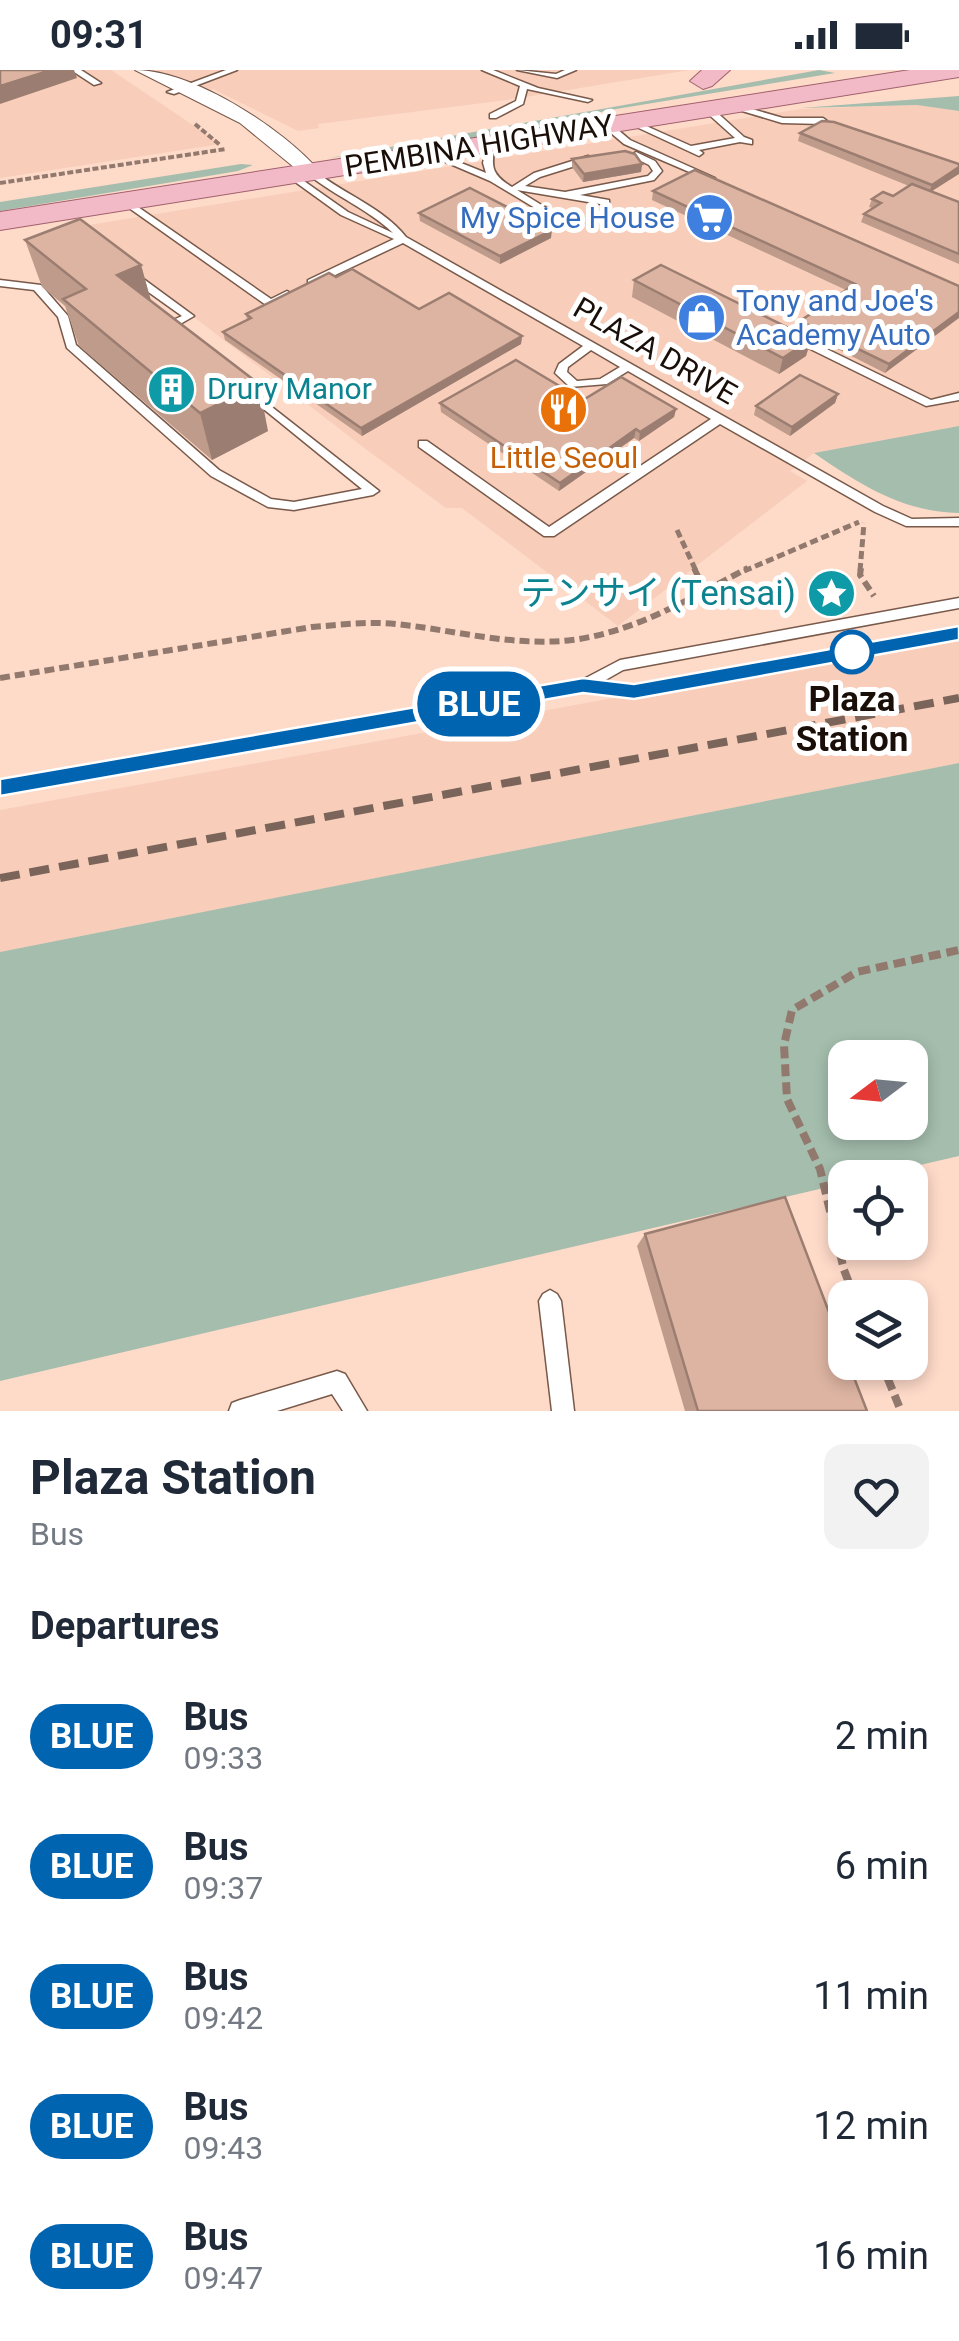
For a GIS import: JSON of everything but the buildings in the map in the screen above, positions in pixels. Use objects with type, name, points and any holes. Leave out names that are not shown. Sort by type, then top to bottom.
[{"type":"main road","name":"PEMBINA HIGHWAY","points":[[0,194],[288,163],[431,154],[784,98],[877,76],[952,75]]},
{"type":"main road","name":"PEMBINA HIGHWAY","points":[[484,118],[597,99]]},
{"type":"main road","name":"PEMBINA HIGHWAY","points":[[0,221],[57,220],[288,163],[382,134]]},
{"type":"street","name":"PLAZA DRIVE","points":[[143,70],[172,88],[212,122]]},
{"type":"street","name":"PLAZA DRIVE","points":[[172,88],[200,94],[275,138],[288,163]]},
{"type":"lane","points":[[75,70],[97,83]]},
{"type":"lane","points":[[172,88],[233,70]]},
{"type":"lane","points":[[486,70],[524,86],[597,99]]},
{"type":"lane","points":[[497,75],[509,70]]},
{"type":"lane","points":[[521,70],[558,76],[572,70]]},
{"type":"lane","points":[[484,118],[520,102],[524,86]]},
{"type":"lane","points":[[722,108],[782,120],[824,120],[793,114],[784,98]]},
{"type":"lane","points":[[714,180],[618,137],[620,125],[695,151],[745,140],[722,108]]},
{"type":"lane","points":[[491,144],[487,163],[493,179]]},
{"type":"lane","points":[[431,154],[512,187],[606,202]]},
{"type":"lane","points":[[565,195],[651,178],[658,171],[639,155],[622,154]]},
{"type":"lane","points":[[512,187],[567,164],[607,156]]},
{"type":"lane","name":"PLAZA DRIVE","points":[[288,163],[311,192],[383,234],[403,239],[880,509],[910,523],[959,522]]},
{"type":"lane","name":"PLAZA DRIVE","points":[[288,163],[396,228],[403,239]]},
{"type":"lane","points":[[512,187],[513,194],[545,211]]},
{"type":"lane","points":[[124,201],[270,302],[403,239]]},
{"type":"lane","points":[[112,261],[189,316],[168,326],[182,338]]},
{"type":"lane","points":[[0,284],[36,287],[63,316],[71,346],[214,474],[268,503],[294,506],[373,491],[241,385]]},
{"type":"lane","points":[[782,331],[930,404],[959,396]]},
{"type":"lane","points":[[590,346],[563,366],[561,374],[574,385],[603,382],[628,367]]},
{"type":"lane","points":[[423,444],[549,534],[719,419]]},
{"type":"lane","points":[[583,686],[620,665],[959,604]]},
{"type":"lane","points":[[0,788],[583,686],[634,691],[959,633]]},
{"type":"lane","points":[[550,1301],[563,1411]]},
{"type":"lane","points":[[240,1411],[337,1382],[356,1411]]},
{"type":"path","points":[[0,183],[226,149]]},
{"type":"path","points":[[864,520],[877,528]]},
{"type":"path","points":[[0,678],[312,628],[359,624],[569,640],[628,628],[763,560],[864,520]]},
{"type":"path","points":[[864,520],[860,575],[874,597]]},
{"type":"path","points":[[677,530],[705,591]]},
{"type":"path","points":[[848,1280],[820,1169],[787,1098],[784,1045],[792,1010],[857,972],[959,950]]},
{"type":"path","points":[[888,1380],[901,1411]]},
{"type":"shaded area","points":[[0,70],[111,70],[221,144],[0,178]]},
{"type":"shaded area","points":[[143,70],[690,70],[513,99],[318,124],[319,128],[298,131],[213,89],[201,95],[165,84]]},
{"type":"shaded area","points":[[917,105],[959,111],[959,426],[814,453],[790,471],[807,481],[618,626],[462,508],[446,508],[367,450],[77,227],[801,109]]},
{"type":"shaded area","points":[[959,635],[959,763],[0,952],[0,810]]},
{"type":"green space","points":[[819,70],[835,73],[610,110],[466,141],[329,158]]},
{"type":"green space","points":[[959,96],[959,111],[917,105],[801,108]]},
{"type":"green space","points":[[253,165],[238,171],[0,211],[0,202]]},
{"type":"green space","points":[[959,426],[959,513],[900,502],[814,453]]},
{"type":"green space","points":[[959,763],[959,1156],[928,1163],[928,1160],[828,1160],[828,1187],[0,1381],[0,952]]},
{"type":"railway","points":[[0,878],[959,698]]},
{"type":"bus line","name":"BLUE","points":[[0,788],[583,686],[634,691],[959,633]]},
{"type":"place","name":"My Spice House","points":[[710,218]]},
{"type":"place","name":"Tony and Joe's Academy Auto","points":[[701,318]]},
{"type":"place","name":"Drury Manor","points":[[172,389]]},
{"type":"place","name":"Little Seoul","points":[[564,409]]},
{"type":"place","name":"テンサイ (Tensai)","points":[[831,593]]},
{"type":"place","name":"Plaza Station","points":[[852,652]]}]
